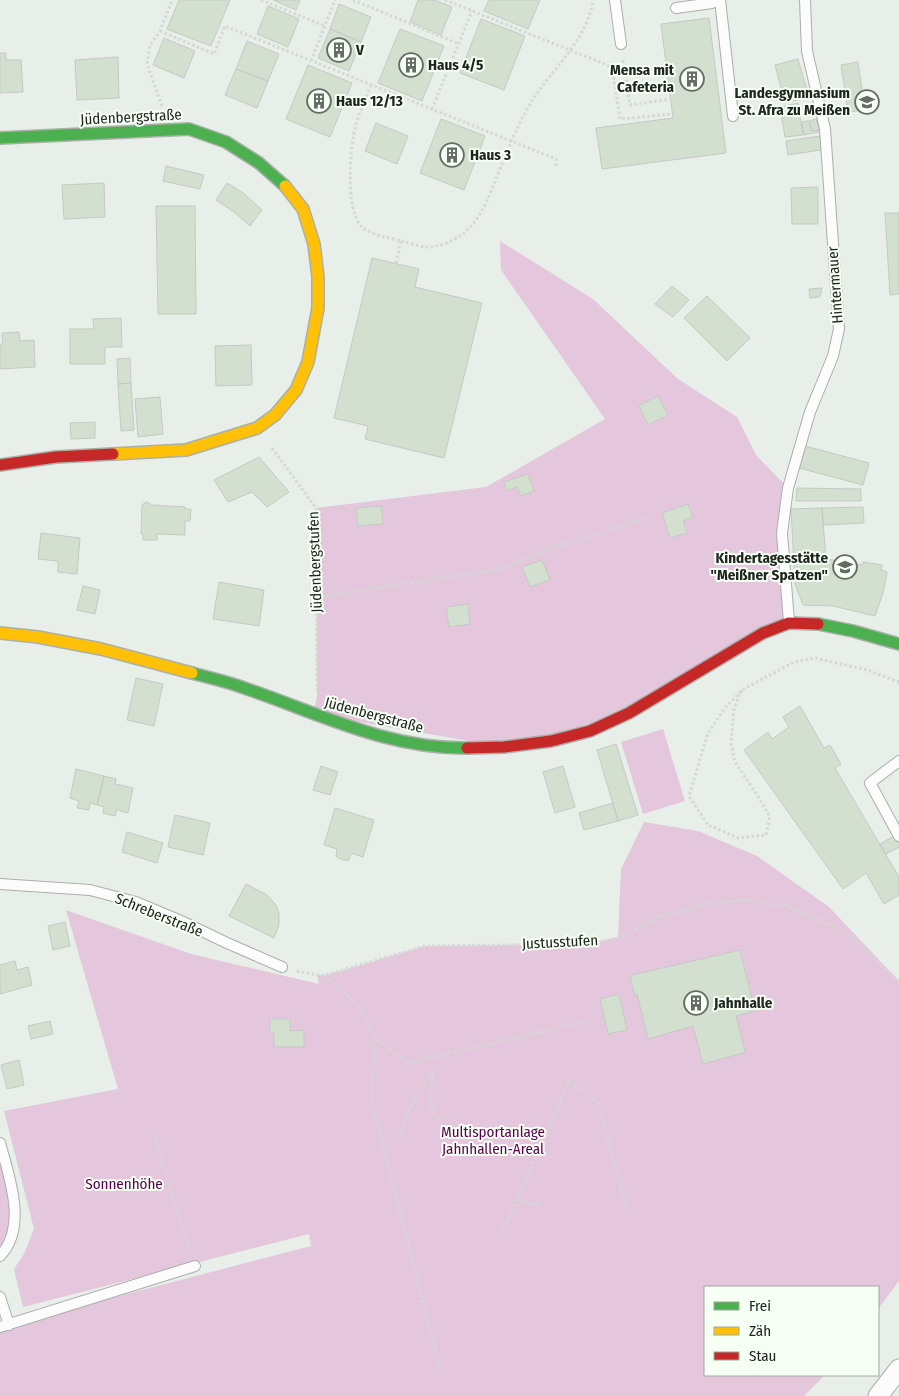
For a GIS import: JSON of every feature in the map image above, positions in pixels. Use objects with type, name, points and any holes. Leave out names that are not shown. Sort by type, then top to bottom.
[{"type":"street","name":"Jüdenbergstraße","points":[[0,138],[190,130],[226,142],[259,163],[284,184],[302,210],[314,244],[318,277],[318,308],[308,362],[296,390],[275,415],[257,428],[186,450],[56,457],[0,465]]},
{"type":"street","name":"Jüdenbergstraße","points":[[0,633],[47,638],[145,660],[246,688],[339,724],[406,743],[456,748],[504,747],[551,741],[590,731],[628,713],[763,633],[789,623],[820,624],[899,644]]},
{"type":"street","points":[[878,1396],[899,1369]]},
{"type":"lane","points":[[615,0],[621,44]]},
{"type":"lane","points":[[676,8],[712,3],[716,0]]},
{"type":"lane","points":[[720,0],[733,116]]},
{"type":"lane","name":"Hintermauer","points":[[789,623],[782,533],[788,488],[810,412],[833,356],[839,329],[825,129],[807,51],[805,0]]},
{"type":"lane","points":[[899,761],[870,783],[899,836]]},
{"type":"lane","name":"Schreberstraße","points":[[0,884],[90,890],[136,902],[282,967]]},
{"type":"lane","points":[[0,1143],[14,1196],[14,1231],[6,1250],[0,1256]]},
{"type":"lane","points":[[0,1297],[4,1326],[195,1266]]},
{"type":"path","points":[[169,130],[147,64],[150,45],[160,31],[172,0]]},
{"type":"path","points":[[262,0],[325,26]]},
{"type":"path","points":[[311,60],[335,0]]},
{"type":"path","points":[[353,0],[459,44]]},
{"type":"path","points":[[445,0],[612,67],[620,120],[672,114]]},
{"type":"path","points":[[371,85],[356,124],[351,161],[353,210],[361,226],[374,234],[428,247],[445,244],[460,236],[474,223],[486,203],[511,141],[530,104],[576,41],[588,20],[593,0]]},
{"type":"path","points":[[432,109],[472,11]]},
{"type":"path","points":[[160,31],[214,54],[224,26],[556,159],[556,166]]},
{"type":"path","points":[[621,44],[630,105],[671,99]]},
{"type":"path","points":[[396,263],[401,240]]},
{"type":"path","name":"Jüdenbergstufen","points":[[257,428],[316,508],[317,697],[312,714]]},
{"type":"path","points":[[317,598],[502,569],[546,550],[647,517]]},
{"type":"path","points":[[742,690],[734,708],[731,744],[735,762],[770,817],[766,835],[738,838],[708,825],[689,796],[708,734],[724,709],[742,690],[794,662],[815,658],[867,670],[899,682]]},
{"type":"path","name":"Justusstufen","points":[[282,967],[317,975],[425,946],[589,944],[618,938],[659,917],[704,904],[746,900],[786,906],[830,924],[860,945],[899,982]]},
{"type":"path","points":[[325,974],[361,1010],[374,1037],[408,1063],[584,1022]]},
{"type":"path","points":[[374,1037],[372,1103],[441,1372]]},
{"type":"path","points":[[402,1136],[405,1117],[432,1072],[431,1110],[436,1118],[448,1117]]},
{"type":"path","points":[[502,1233],[569,1082],[598,1102],[627,1209]]},
{"type":"path","points":[[154,1135],[195,1266]]},
{"type":"path","points":[[517,1199],[532,1205],[539,1203]]},
{"type":"green space","points":[[500,241],[593,299],[678,379],[737,417],[756,455],[788,488],[782,533],[789,623],[629,713],[504,747],[313,714],[317,697],[316,508],[486,487],[605,419],[501,270]]},
{"type":"green space","points":[[663,729],[685,801],[643,814],[621,742]]},
{"type":"green space","points":[[644,822],[698,831],[757,856],[829,907],[899,981],[899,1281],[879,1308],[879,1286],[704,1286],[704,1376],[824,1376],[804,1396],[0,1396],[0,1327],[311,1246],[309,1234],[23,1307],[14,1269],[24,1254],[34,1229],[4,1111],[118,1089],[66,910],[191,954],[319,984],[317,975],[325,975],[425,946],[589,944],[618,937],[621,869]]},
{"type":"green space","points":[[0,1143],[14,1231],[0,1256]]},
{"type":"building","points":[[179,0],[230,0],[211,46],[167,29]]},
{"type":"building","points":[[273,0],[300,0],[296,10]]},
{"type":"building","points":[[418,0],[435,0],[452,7],[441,35],[410,22]]},
{"type":"building","points":[[489,0],[540,0],[528,29],[484,11]]},
{"type":"building","points":[[339,4],[371,17],[361,42],[330,29]]},
{"type":"building","points":[[268,6],[299,19],[288,47],[257,34]]},
{"type":"building","name":"Mensa mit Cafeteria","points":[[709,18],[726,153],[602,169],[596,128],[673,118],[661,24]]},
{"type":"building","points":[[481,19],[525,36],[504,90],[460,73]]},
{"type":"building","name":"V","points":[[330,29],[361,42],[349,71],[318,58]]},
{"type":"building","name":"Haus 4/5","points":[[400,29],[444,46],[422,101],[378,83]]},
{"type":"building","points":[[164,38],[195,51],[184,78],[153,65]]},
{"type":"building","points":[[247,41],[279,54],[268,81],[236,69]]},
{"type":"building","points":[[0,53],[6,53],[6,60],[21,60],[23,92],[0,93]]},
{"type":"building","points":[[118,57],[119,98],[77,100],[75,60]]},
{"type":"building","points":[[798,59],[809,97],[785,103],[775,65]]},
{"type":"building","points":[[858,62],[865,110],[848,112],[841,65]]},
{"type":"building","name":"Haus 12/13","points":[[308,65],[352,83],[330,137],[286,119]]},
{"type":"building","points":[[236,69],[268,81],[257,108],[225,95]]},
{"type":"building","points":[[798,103],[803,135],[785,137],[780,107]]},
{"type":"building","name":"Haus 3","points":[[441,119],[485,136],[464,190],[420,173]]},
{"type":"building","points":[[816,119],[819,130],[812,131],[809,121]]},
{"type":"building","points":[[809,121],[812,131],[819,130],[819,132],[804,135],[802,122]]},
{"type":"building","points":[[376,123],[408,136],[397,164],[365,151]]},
{"type":"building","points":[[820,136],[821,150],[788,155],[786,141]]},
{"type":"building","points":[[166,166],[204,175],[200,189],[163,181]]},
{"type":"building","points":[[104,183],[105,217],[64,219],[62,185]]},
{"type":"building","points":[[227,183],[242,192],[262,210],[250,226],[216,200]]},
{"type":"building","points":[[818,187],[818,224],[792,224],[791,188]]},
{"type":"building","points":[[156,206],[195,206],[196,314],[158,314]]},
{"type":"building","points":[[885,213],[899,213],[899,294],[890,295]]},
{"type":"building","points":[[372,258],[419,269],[415,287],[482,303],[444,458],[365,439],[368,426],[334,418]]},
{"type":"building","points":[[672,286],[689,300],[673,317],[655,304]]},
{"type":"building","points":[[822,288],[820,297],[810,298],[809,289]]},
{"type":"building","points":[[707,296],[750,338],[727,361],[684,318]]},
{"type":"building","points":[[121,318],[122,347],[105,347],[105,364],[70,364],[70,329],[94,329],[93,319]]},
{"type":"building","points":[[19,332],[20,341],[34,340],[35,367],[0,369],[0,344],[3,344],[2,333]]},
{"type":"building","points":[[251,345],[252,385],[216,386],[215,346]]},
{"type":"building","points":[[130,358],[131,383],[118,384],[117,359]]},
{"type":"building","points":[[131,383],[134,430],[121,431],[118,384]]},
{"type":"building","points":[[658,396],[668,415],[648,425],[639,406]]},
{"type":"building","points":[[160,397],[163,434],[138,437],[135,399]]},
{"type":"building","points":[[95,422],[95,438],[71,439],[70,423]]},
{"type":"building","points":[[805,446],[869,463],[863,485],[799,468]]},
{"type":"building","points":[[259,457],[289,492],[267,507],[252,492],[228,502],[214,480]]},
{"type":"building","points":[[528,474],[534,491],[521,496],[517,487],[507,491],[504,482]]},
{"type":"building","points":[[797,488],[861,489],[861,501],[796,501]]},
{"type":"building","points":[[147,502],[152,505],[191,509],[190,521],[185,521],[185,535],[157,534],[157,540],[143,540],[143,534],[141,534],[142,506]]},
{"type":"building","points":[[688,504],[693,517],[683,521],[687,533],[670,538],[662,513]]},
{"type":"building","points":[[381,506],[383,524],[358,526],[356,508]]},
{"type":"building","points":[[863,507],[864,523],[823,525],[822,508]]},
{"type":"building","points":[[822,508],[826,559],[863,565],[863,562],[882,565],[881,570],[887,572],[883,593],[875,616],[833,606],[803,605],[795,584],[791,509]]},
{"type":"building","points":[[41,533],[80,538],[77,574],[58,572],[58,561],[38,559]]},
{"type":"building","points":[[542,560],[550,580],[530,587],[522,567]]},
{"type":"building","points":[[219,582],[264,590],[259,626],[213,619]]},
{"type":"building","points":[[83,586],[100,590],[95,614],[77,610]]},
{"type":"building","points":[[468,604],[470,624],[449,627],[446,607]]},
{"type":"building","points":[[136,678],[163,684],[154,726],[127,720]]},
{"type":"building","points":[[800,706],[824,748],[830,745],[841,764],[835,768],[899,877],[899,895],[884,904],[866,873],[843,889],[744,750],[768,732],[772,739],[789,727],[783,717]]},
{"type":"building","points":[[616,744],[638,815],[618,821],[597,750]]},
{"type":"building","points":[[321,766],[338,772],[330,795],[313,790]]},
{"type":"building","points":[[563,766],[575,807],[555,813],[543,772]]},
{"type":"building","points":[[76,769],[104,776],[97,805],[90,803],[89,810],[77,808],[79,801],[70,798]]},
{"type":"building","points":[[104,776],[116,779],[115,784],[133,788],[128,813],[117,810],[115,816],[103,813],[104,807],[97,805]]},
{"type":"building","points":[[613,803],[618,821],[584,830],[579,813]]},
{"type":"building","points":[[335,808],[374,820],[363,857],[351,853],[349,860],[344,860],[336,856],[337,849],[324,845]]},
{"type":"building","points":[[175,815],[210,823],[203,855],[168,847]]},
{"type":"building","points":[[127,832],[163,843],[157,863],[122,852]]},
{"type":"building","points":[[899,833],[899,847],[886,854],[880,844]]},
{"type":"building","points":[[246,884],[267,895],[276,905],[279,914],[279,925],[274,938],[229,916]]},
{"type":"building","points":[[65,922],[70,946],[53,950],[48,926]]},
{"type":"building","name":"Jahnhalle","points":[[740,950],[755,1011],[736,1016],[745,1051],[743,1053],[703,1064],[693,1026],[648,1039],[637,994],[635,995],[630,978],[632,975]]},
{"type":"building","points":[[15,961],[17,970],[28,967],[32,985],[0,994],[0,965]]},
{"type":"building","points":[[619,994],[627,1030],[608,1034],[600,999]]},
{"type":"building","points":[[270,1019],[290,1019],[290,1031],[304,1030],[304,1047],[274,1047],[274,1033],[270,1033]]},
{"type":"building","points":[[50,1021],[53,1034],[31,1039],[28,1026]]},
{"type":"building","points":[[19,1060],[24,1085],[7,1089],[1,1065]]},
{"type":"traffic: fast","points":[[0,138],[189,129],[226,142],[259,163],[285,186]]},
{"type":"traffic: fast","points":[[818,624],[853,631],[899,644]]},
{"type":"traffic: fast","points":[[192,673],[226,682],[328,719],[382,736],[438,747],[467,748]]},
{"type":"traffic: slow","points":[[113,454],[186,450],[257,428],[275,415],[296,390],[308,362],[318,308],[318,277],[314,244],[303,209],[285,186]]},
{"type":"traffic: slow","points":[[0,633],[38,637],[101,649],[192,673]]},
{"type":"traffic: jam","points":[[0,465],[56,457],[113,454]]},
{"type":"traffic: jam","points":[[467,748],[504,747],[551,741],[590,731],[629,713],[763,633],[789,623],[818,624]]},
{"type":"place","name":"V","points":[[339,50]]},
{"type":"place","name":"Haus 4/5","points":[[411,65]]},
{"type":"place","name":"Mensa mit Cafeteria","points":[[692,79]]},
{"type":"place","name":"Haus 12/13","points":[[319,101]]},
{"type":"place","name":"Landesgymnasium St. Afra zu Meißen","points":[[867,102]]},
{"type":"place","name":"Haus 3","points":[[452,155]]},
{"type":"place","name":"Kindertagesstätte \"Meißner Spatzen\"","points":[[845,567]]},
{"type":"place","name":"Jahnhalle","points":[[696,1003]]},
{"type":"park label","name":"Multisportanlage Jahnhallen-Areal","points":[[493,1140]]},
{"type":"park label","name":"Sonnenhöhe","points":[[124,1184]]}]
